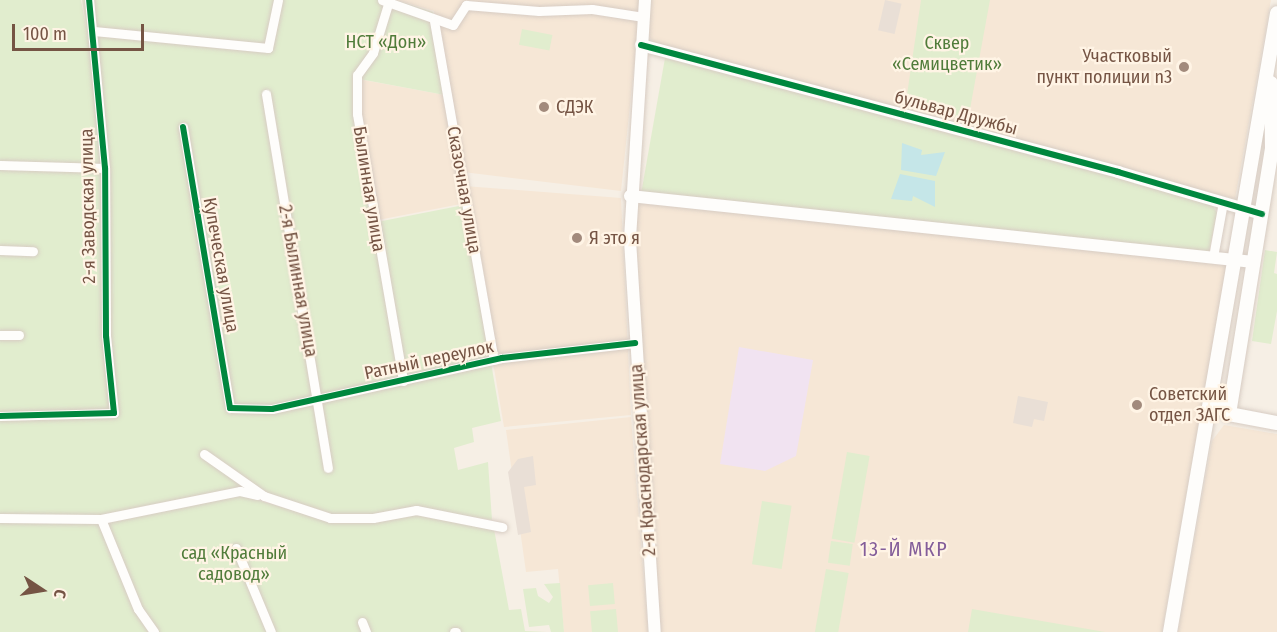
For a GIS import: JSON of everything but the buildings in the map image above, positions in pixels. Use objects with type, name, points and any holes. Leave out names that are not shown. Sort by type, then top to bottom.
[{"type":"main road","points":[[1170,632],[1277,13]]},
{"type":"main road","points":[[1229,414],[1272,148],[1270,54]]},
{"type":"main road","points":[[1211,399],[1229,414],[1277,423]]},
{"type":"main road","points":[[1207,426],[1229,414]]},
{"type":"street","name":"2-я Заводская улица","points":[[0,416],[114,413],[106,336],[105,168],[94,31],[89,0]]},
{"type":"street","points":[[94,31],[268,48],[278,0]]},
{"type":"street","name":"2-я Краснодарская улица","points":[[645,0],[644,46],[632,197],[635,343],[655,632]]},
{"type":"street","points":[[385,2],[434,21],[453,25],[466,5],[539,11],[592,9],[643,17]]},
{"type":"street","name":"Былинная улица","points":[[385,2],[373,53],[357,75],[357,114],[403,381]]},
{"type":"street","name":"Сказочная улица","points":[[434,21],[494,360]]},
{"type":"street","name":"бульвар Дружбы","points":[[644,46],[1262,214]]},
{"type":"street","name":"2-я Былинная улица","points":[[266,94],[319,399],[328,468]]},
{"type":"street","name":"Купеческая улица","points":[[183,128],[230,408]]},
{"type":"street","points":[[0,165],[105,168]]},
{"type":"street","points":[[632,197],[1254,262]]},
{"type":"street","points":[[1214,257],[1223,202]]},
{"type":"street","points":[[0,250],[33,251]]},
{"type":"street","points":[[0,335],[19,335]]},
{"type":"street","name":"Ратный переулок","points":[[230,408],[272,409],[494,360],[635,343]]},
{"type":"street","points":[[204,454],[264,496]]},
{"type":"street","points":[[0,518],[101,519],[240,491],[264,496],[340,520],[416,510],[502,527]]},
{"type":"street","points":[[101,519],[138,609],[154,632]]},
{"type":"street","points":[[237,548],[271,632]]},
{"type":"shaded area","points":[[397,0],[641,0],[621,191],[463,172],[464,186],[621,198],[631,415],[504,427],[466,203],[378,220],[361,134],[358,79],[450,96],[434,11]]},
{"type":"shaded area","points":[[648,0],[1271,0],[1235,199],[655,43],[646,34]]},
{"type":"shaded area","points":[[885,0],[902,4],[895,34],[878,30]]},
{"type":"shaded area","points":[[639,200],[1227,264],[1162,632],[661,632],[638,340],[633,207]]},
{"type":"shaded area","points":[[739,347],[813,360],[796,456],[765,471],[720,464]]},
{"type":"shaded area","points":[[1018,396],[1048,402],[1044,421],[1034,419],[1032,427],[1013,423]]},
{"type":"shaded area","points":[[631,417],[648,632],[564,632],[558,569],[526,572],[506,430]]},
{"type":"shaded area","points":[[1224,425],[1277,434],[1277,632],[1178,632],[1212,441]]},
{"type":"shaded area","points":[[533,456],[536,485],[524,487],[531,532],[518,535],[508,472],[518,459]]},
{"type":"green space","name":"НСТ «Дон»","points":[[0,0],[81,0],[87,32],[82,0],[395,0],[433,12],[450,96],[354,78],[355,134],[372,223],[464,205],[501,421],[472,428],[474,442],[454,448],[458,470],[488,462],[492,520],[415,508],[340,519],[241,489],[101,517],[0,517]]},
{"type":"green space","name":"Сквер «Семицветик»","points":[[921,0],[990,0],[968,120],[905,108]]},
{"type":"green space","points":[[522,29],[552,35],[549,51],[519,45]]},
{"type":"green space","points":[[665,58],[1211,203],[1217,213],[1209,252],[641,194]]},
{"type":"green space","points":[[1265,250],[1277,252],[1274,273],[1277,274],[1277,311],[1271,344],[1252,341]]},
{"type":"green space","points":[[847,452],[870,456],[854,543],[832,539]]},
{"type":"green space","name":"сад «Красный садовод»","points":[[237,494],[336,523],[376,521],[416,512],[494,529],[509,610],[521,609],[525,631],[547,632],[0,632],[0,521],[100,521]]},
{"type":"green space","points":[[762,501],[792,506],[782,569],[752,564]]},
{"type":"green space","points":[[831,541],[853,544],[850,566],[828,563]]},
{"type":"green space","points":[[826,569],[849,573],[838,632],[815,632]]},
{"type":"green space","points":[[560,583],[564,632],[551,632],[549,625],[529,627],[523,589],[536,588],[538,596],[549,603],[553,597],[544,584]]},
{"type":"green space","points":[[613,583],[615,604],[590,606],[588,585]]},
{"type":"green space","points":[[616,609],[618,632],[592,632],[590,611]]},
{"type":"green space","points":[[972,609],[1105,632],[968,632]]},
{"type":"water","points":[[902,143],[922,150],[921,155],[945,152],[936,176],[901,170]]},
{"type":"water","points":[[900,174],[935,181],[935,207],[913,196],[912,201],[891,199]]},
{"type":"cycle path","points":[[0,416],[114,413],[106,336],[105,168],[89,0]]},
{"type":"cycle path","points":[[641,45],[1118,172],[1262,214]]},
{"type":"cycle path","points":[[183,127],[230,408],[272,409],[502,358],[635,343]]},
{"type":"place","name":"Участковый пункт полиции n3","points":[[1184,67]]},
{"type":"place","name":"СДЭК","points":[[544,107]]},
{"type":"place","name":"Я это я","points":[[577,238]]},
{"type":"place","name":"Советский отдел ЗАГС","points":[[1137,405]]},
{"type":"district","name":"13-Й МКР","points":[[904,549]]}]
